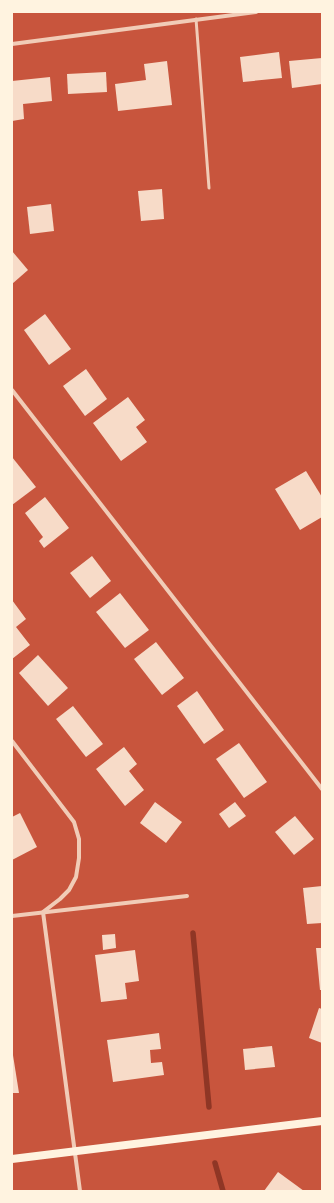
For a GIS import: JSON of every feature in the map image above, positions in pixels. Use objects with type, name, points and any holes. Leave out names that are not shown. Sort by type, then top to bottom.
[{"type":"main road","points":[[12,1159],[322,1121]]},
{"type":"street","points":[[203,12],[204,18]]},
{"type":"street","points":[[12,44],[256,12]]},
{"type":"street","points":[[12,390],[322,789]]},
{"type":"street","points":[[12,741],[74,822],[79,839],[79,858],[76,877],[69,890],[43,912]]},
{"type":"street","points":[[12,916],[186,896]]},
{"type":"street","points":[[43,912],[80,1191]]},
{"type":"lane","points":[[196,19],[209,188]]},
{"type":"building","points":[[279,52],[282,78],[243,82],[240,57]]},
{"type":"building","points":[[322,58],[322,84],[292,88],[289,61]]},
{"type":"building","points":[[167,61],[172,105],[118,111],[115,84],[146,80],[144,64]]},
{"type":"building","points":[[106,72],[107,92],[68,94],[67,74]]},
{"type":"building","points":[[50,77],[52,101],[23,104],[24,119],[12,121],[12,81]]},
{"type":"building","points":[[162,189],[164,219],[141,221],[138,191]]},
{"type":"building","points":[[51,204],[54,231],[30,234],[27,207]]},
{"type":"building","points":[[12,251],[28,270],[12,284]]},
{"type":"building","points":[[45,314],[71,349],[49,365],[24,330]]},
{"type":"building","points":[[86,369],[107,399],[85,416],[63,386]]},
{"type":"building","points":[[128,397],[145,420],[136,427],[147,442],[121,461],[93,423]]},
{"type":"building","points":[[12,457],[36,487],[12,505]]},
{"type":"building","points":[[306,471],[322,497],[322,517],[300,530],[275,489]]},
{"type":"building","points":[[45,497],[69,528],[44,548],[39,541],[43,537],[25,513]]},
{"type":"building","points":[[92,556],[111,581],[90,598],[70,573]]},
{"type":"building","points":[[120,593],[149,630],[125,648],[96,612]]},
{"type":"building","points":[[12,600],[26,619],[16,627],[30,645],[12,659]]},
{"type":"building","points":[[156,642],[184,678],[162,695],[134,659]]},
{"type":"building","points":[[38,655],[68,688],[48,706],[19,673]]},
{"type":"building","points":[[197,691],[224,730],[204,744],[177,706]]},
{"type":"building","points":[[73,706],[103,744],[86,757],[56,719]]},
{"type":"building","points":[[239,743],[267,782],[244,798],[216,759]]},
{"type":"building","points":[[124,747],[137,764],[129,771],[144,790],[125,806],[96,769]]},
{"type":"building","points":[[155,802],[182,822],[166,843],[140,823]]},
{"type":"building","points":[[235,802],[246,816],[229,828],[219,814]]},
{"type":"building","points":[[20,813],[37,847],[12,860],[12,817]]},
{"type":"building","points":[[295,816],[314,839],[294,855],[275,832]]},
{"type":"building","points":[[322,886],[322,923],[307,924],[303,888]]},
{"type":"building","points":[[115,934],[116,948],[103,950],[102,935]]},
{"type":"building","points":[[316,948],[322,948],[322,990],[320,990]]},
{"type":"building","points":[[135,950],[139,981],[125,983],[127,999],[101,1002],[95,955]]},
{"type":"building","points":[[319,1008],[322,1009],[322,1043],[309,1038]]},
{"type":"building","points":[[159,1033],[161,1049],[150,1050],[151,1063],[162,1062],[164,1075],[113,1082],[107,1040]]},
{"type":"building","points":[[272,1046],[275,1067],[245,1070],[243,1049]]},
{"type":"building","points":[[12,1049],[19,1093],[12,1093]]},
{"type":"building","points":[[278,1172],[304,1191],[264,1191]]},
{"type":"waterway","points":[[193,933],[209,1107]]},
{"type":"waterway","points":[[215,1163],[223,1191]]}]
